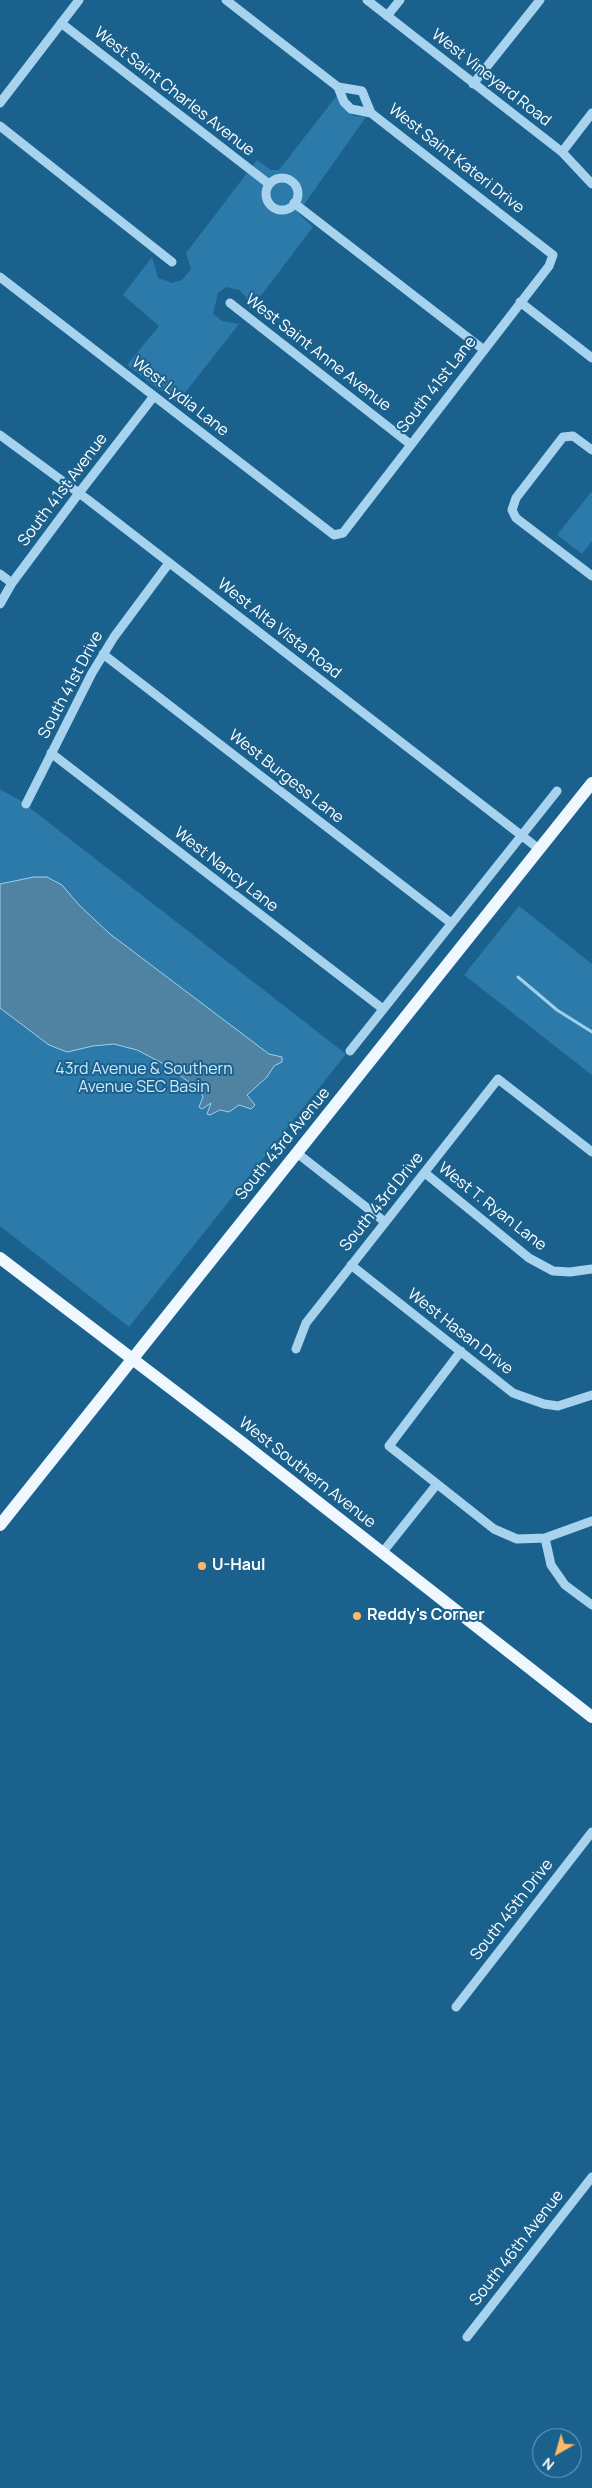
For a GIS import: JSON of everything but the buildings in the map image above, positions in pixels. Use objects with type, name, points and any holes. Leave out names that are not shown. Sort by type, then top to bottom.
[{"type":"main road","name":"South 43rd Avenue","points":[[0,1525],[592,783]]},
{"type":"main road","name":"West Southern Avenue","points":[[0,1258],[132,1358],[592,1717]]},
{"type":"street","points":[[0,103],[79,0]]},
{"type":"street","name":"West Saint Kateri Drive","points":[[226,0],[338,87],[362,91],[371,113],[553,255]]},
{"type":"street","name":"West Vineyard Road","points":[[367,0],[562,152],[592,184]]},
{"type":"street","points":[[387,16],[400,0]]},
{"type":"street","points":[[473,84],[540,0]]},
{"type":"street","name":"West Saint Charles Avenue","points":[[61,23],[269,184]]},
{"type":"street","points":[[338,87],[344,102],[351,109],[371,113]]},
{"type":"street","points":[[562,152],[592,113]]},
{"type":"street","points":[[0,126],[172,262]]},
{"type":"street","points":[[284,178],[291,181],[296,188],[298,196],[294,203],[288,208],[280,210],[272,207],[267,200],[266,192],[269,184],[275,179],[284,178]]},
{"type":"street","points":[[294,203],[484,350]]},
{"type":"street","name":"South 41st Lane","points":[[343,533],[549,266],[553,255]]},
{"type":"street","name":"West Lydia Lane","points":[[0,276],[334,535],[343,533]]},
{"type":"street","points":[[520,302],[592,358]]},
{"type":"street","name":"West Saint Anne Avenue","points":[[230,303],[410,444]]},
{"type":"street","name":"South 41st Avenue","points":[[0,604],[12,583],[154,396]]},
{"type":"street","name":"West Alta Vista Road","points":[[0,435],[169,562],[538,849]]},
{"type":"street","points":[[592,450],[573,436],[563,437],[516,498],[512,510],[516,518],[592,576]]},
{"type":"street","name":"South 41st Drive","points":[[26,804],[103,654],[135,606],[169,562]]},
{"type":"street","points":[[0,574],[12,583]]},
{"type":"street","name":"West Burgess Lane","points":[[103,654],[452,924]]},
{"type":"street","name":"West Nancy Lane","points":[[51,753],[383,1009]]},
{"type":"street","points":[[350,1051],[557,791]]},
{"type":"street","name":"South 43rd Drive","points":[[296,1349],[306,1323],[498,1079],[592,1152]]},
{"type":"street","points":[[297,1154],[385,1222]]},
{"type":"street","name":"West T. Ryan Lane","points":[[425,1173],[529,1258],[553,1271],[570,1272],[592,1269]]},
{"type":"street","name":"West Hasan Drive","points":[[351,1265],[513,1393],[544,1404],[558,1406],[592,1395]]},
{"type":"street","points":[[461,1352],[389,1446],[494,1529],[516,1539],[545,1538],[592,1521]]},
{"type":"street","points":[[382,1554],[437,1484]]},
{"type":"street","points":[[545,1538],[552,1565],[565,1585],[592,1605]]},
{"type":"street","name":"South 45th Drive","points":[[456,2007],[592,1832]]},
{"type":"street","name":"South 46th Avenue","points":[[467,2337],[592,2177]]},
{"type":"green space","points":[[338,94],[345,109],[354,116],[366,117],[298,213],[313,227],[250,310],[246,297],[239,290],[226,287],[218,293],[213,314],[222,321],[239,324],[177,403],[127,365],[159,326],[123,295],[152,257],[158,278],[172,283],[182,280],[191,269],[186,253],[257,160],[271,170],[279,170]]},
{"type":"green space","points":[[592,491],[592,541],[582,554],[557,535]]},
{"type":"green space","name":"43rd Avenue & Southern Avenue SEC Basin","points":[[0,789],[21,801],[346,1054],[129,1327],[0,1226]]},
{"type":"green space","points":[[519,906],[592,964],[592,1075],[464,975]]},
{"type":"shaded area","points":[[34,877],[47,877],[62,885],[79,905],[110,934],[269,1054],[282,1057],[282,1062],[274,1066],[267,1077],[247,1095],[255,1105],[251,1109],[239,1105],[229,1112],[220,1110],[210,1115],[207,1114],[211,1103],[202,1109],[199,1107],[203,1097],[200,1090],[164,1064],[137,1050],[114,1044],[93,1046],[67,1052],[49,1045],[0,1008],[0,884]]},
{"type":"waterway","points":[[518,977],[557,1010],[592,1032]]},
{"type":"place","name":"U-Haul","points":[[202,1566]]},
{"type":"place","name":"Reddy's Corner","points":[[357,1616]]}]
